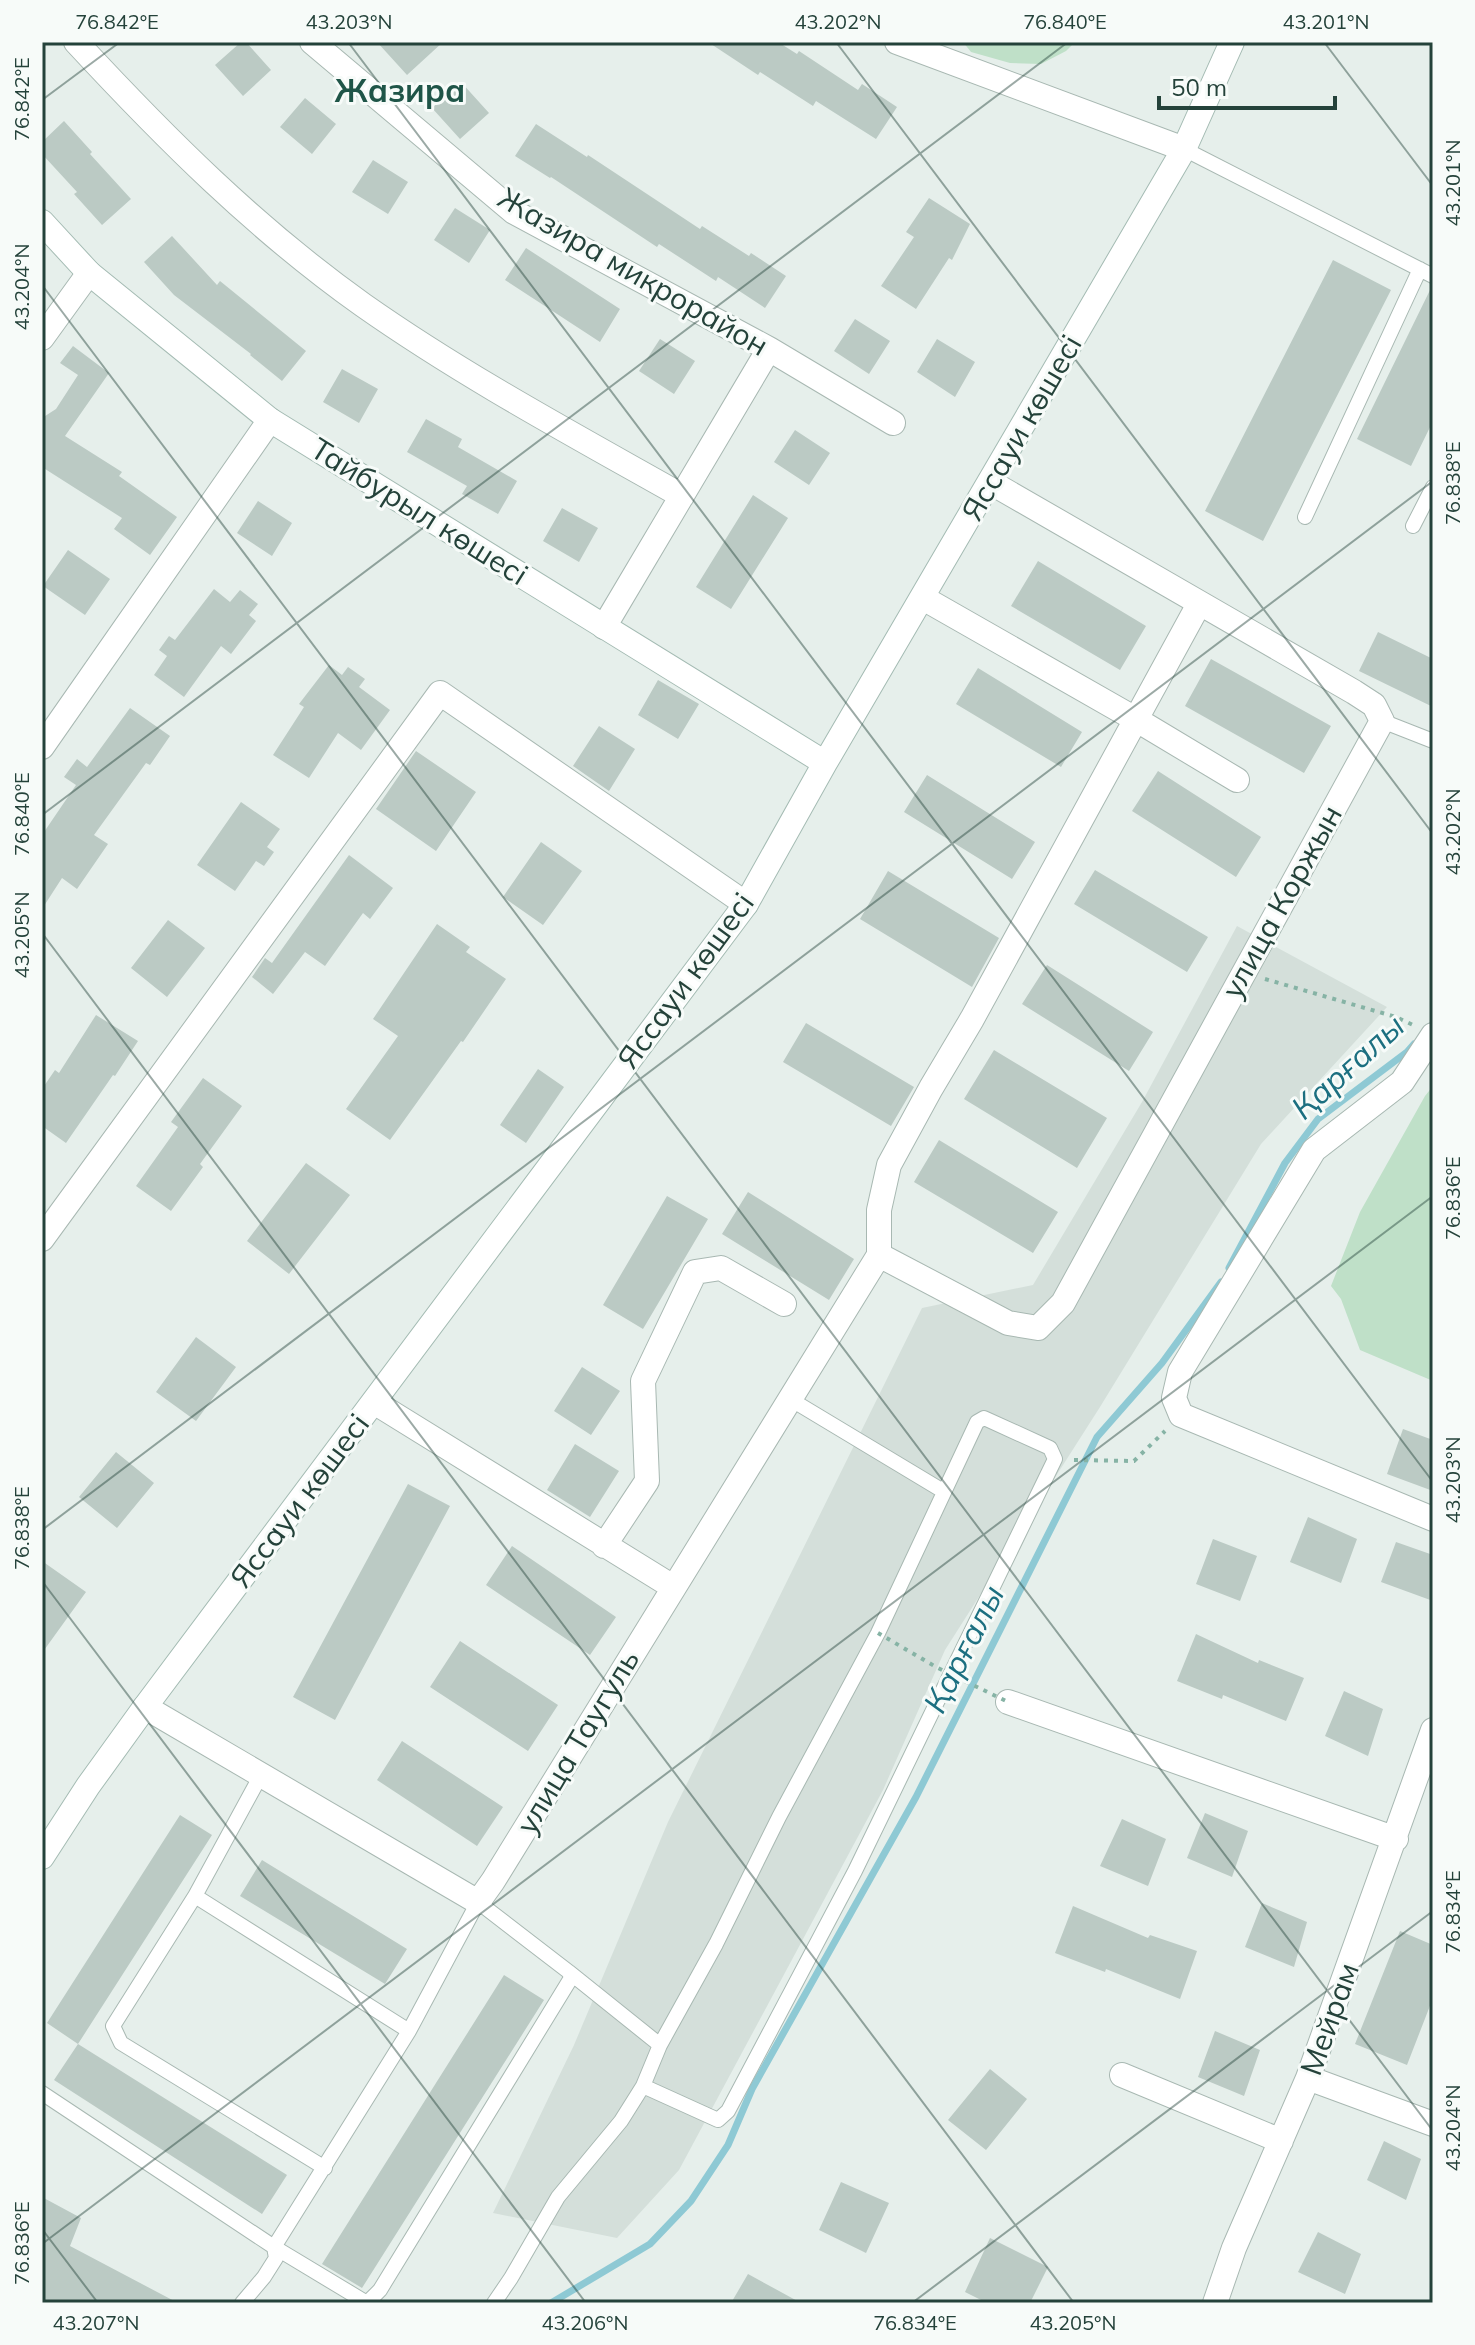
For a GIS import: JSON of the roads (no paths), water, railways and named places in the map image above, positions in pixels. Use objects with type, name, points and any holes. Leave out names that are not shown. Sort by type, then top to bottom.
[{"type":"street","points":[[76,42],[199,170],[247,213],[362,304],[478,380],[682,496]]},
{"type":"street","name":"Жазира микрорайон","points":[[312,42],[514,212],[769,349],[893,423]]},
{"type":"street","points":[[897,42],[1184,149]]},
{"type":"street","name":"Яссауи көшесі","points":[[42,1857],[145,1707],[746,904],[825,763],[1184,149],[1232,42]]},
{"type":"street","name":"Тайбурыл көшесі","points":[[42,222],[89,273],[270,420],[825,763]]},
{"type":"street","points":[[42,338],[89,273]]},
{"type":"street","points":[[604,627],[769,349]]},
{"type":"street","points":[[42,747],[270,420]]},
{"type":"street","points":[[990,482],[1354,692],[1374,705],[1382,721]]},
{"type":"street","points":[[923,598],[1237,780]]},
{"type":"street","points":[[879,1255],[879,1210],[889,1165],[1199,604]]},
{"type":"street","points":[[42,1239],[440,693],[746,904]]},
{"type":"street","name":"улица Коржын","points":[[879,1255],[1008,1323],[1038,1328],[1063,1303],[1382,721]]},
{"type":"street","points":[[1433,1035],[1402,1082],[1314,1150],[1180,1372],[1174,1398],[1181,1415],[1433,1519]]},
{"type":"street","name":"улица Таугуль","points":[[478,1902],[879,1255]]},
{"type":"street","points":[[604,1546],[647,1481],[643,1381],[695,1272],[721,1268],[784,1304]]},
{"type":"street","points":[[374,1402],[673,1587]]},
{"type":"street","points":[[1008,1702],[1396,1839]]},
{"type":"street","points":[[145,1707],[478,1902]]},
{"type":"street","name":"Мейрам","points":[[1215,2303],[1234,2248],[1308,2078],[1433,1730]]},
{"type":"street","points":[[1122,2075],[1281,2141]]},
{"type":"street","points":[[1308,2078],[1433,2124]]},
{"type":"lane","points":[[1184,149],[1426,272],[1305,517]]},
{"type":"lane","points":[[1413,526],[1433,487]]},
{"type":"lane","points":[[1382,721],[1433,741]]},
{"type":"lane","points":[[790,1399],[943,1491]]},
{"type":"lane","points":[[494,2303],[558,2197],[621,2121],[643,2086],[660,2045],[878,1633],[977,1422],[984,1418],[1050,1448],[1055,1459],[953,1673],[855,1871],[728,2111],[718,2120],[643,2086]]},
{"type":"lane","points":[[261,1775],[195,1896],[113,2026],[121,2043],[325,2168]]},
{"type":"lane","points":[[195,1896],[409,2031]]},
{"type":"lane","points":[[242,2303],[276,2258],[274,2247],[409,2031],[478,1902],[660,2045]]},
{"type":"lane","points":[[42,2093],[274,2247],[367,2303],[380,2290],[571,1978],[569,1972]]},
{"type":"waterway","name":"Қарғалы","points":[[1229,1268],[1285,1163],[1318,1119],[1414,1044]]},
{"type":"waterway","name":"Қарғалы","points":[[551,2303],[650,2244],[691,2201],[728,2145],[752,2089],[916,1797],[1097,1437],[1162,1363],[1221,1282]]},
{"type":"district","name":"Жазира","points":[[400,91]]}]
